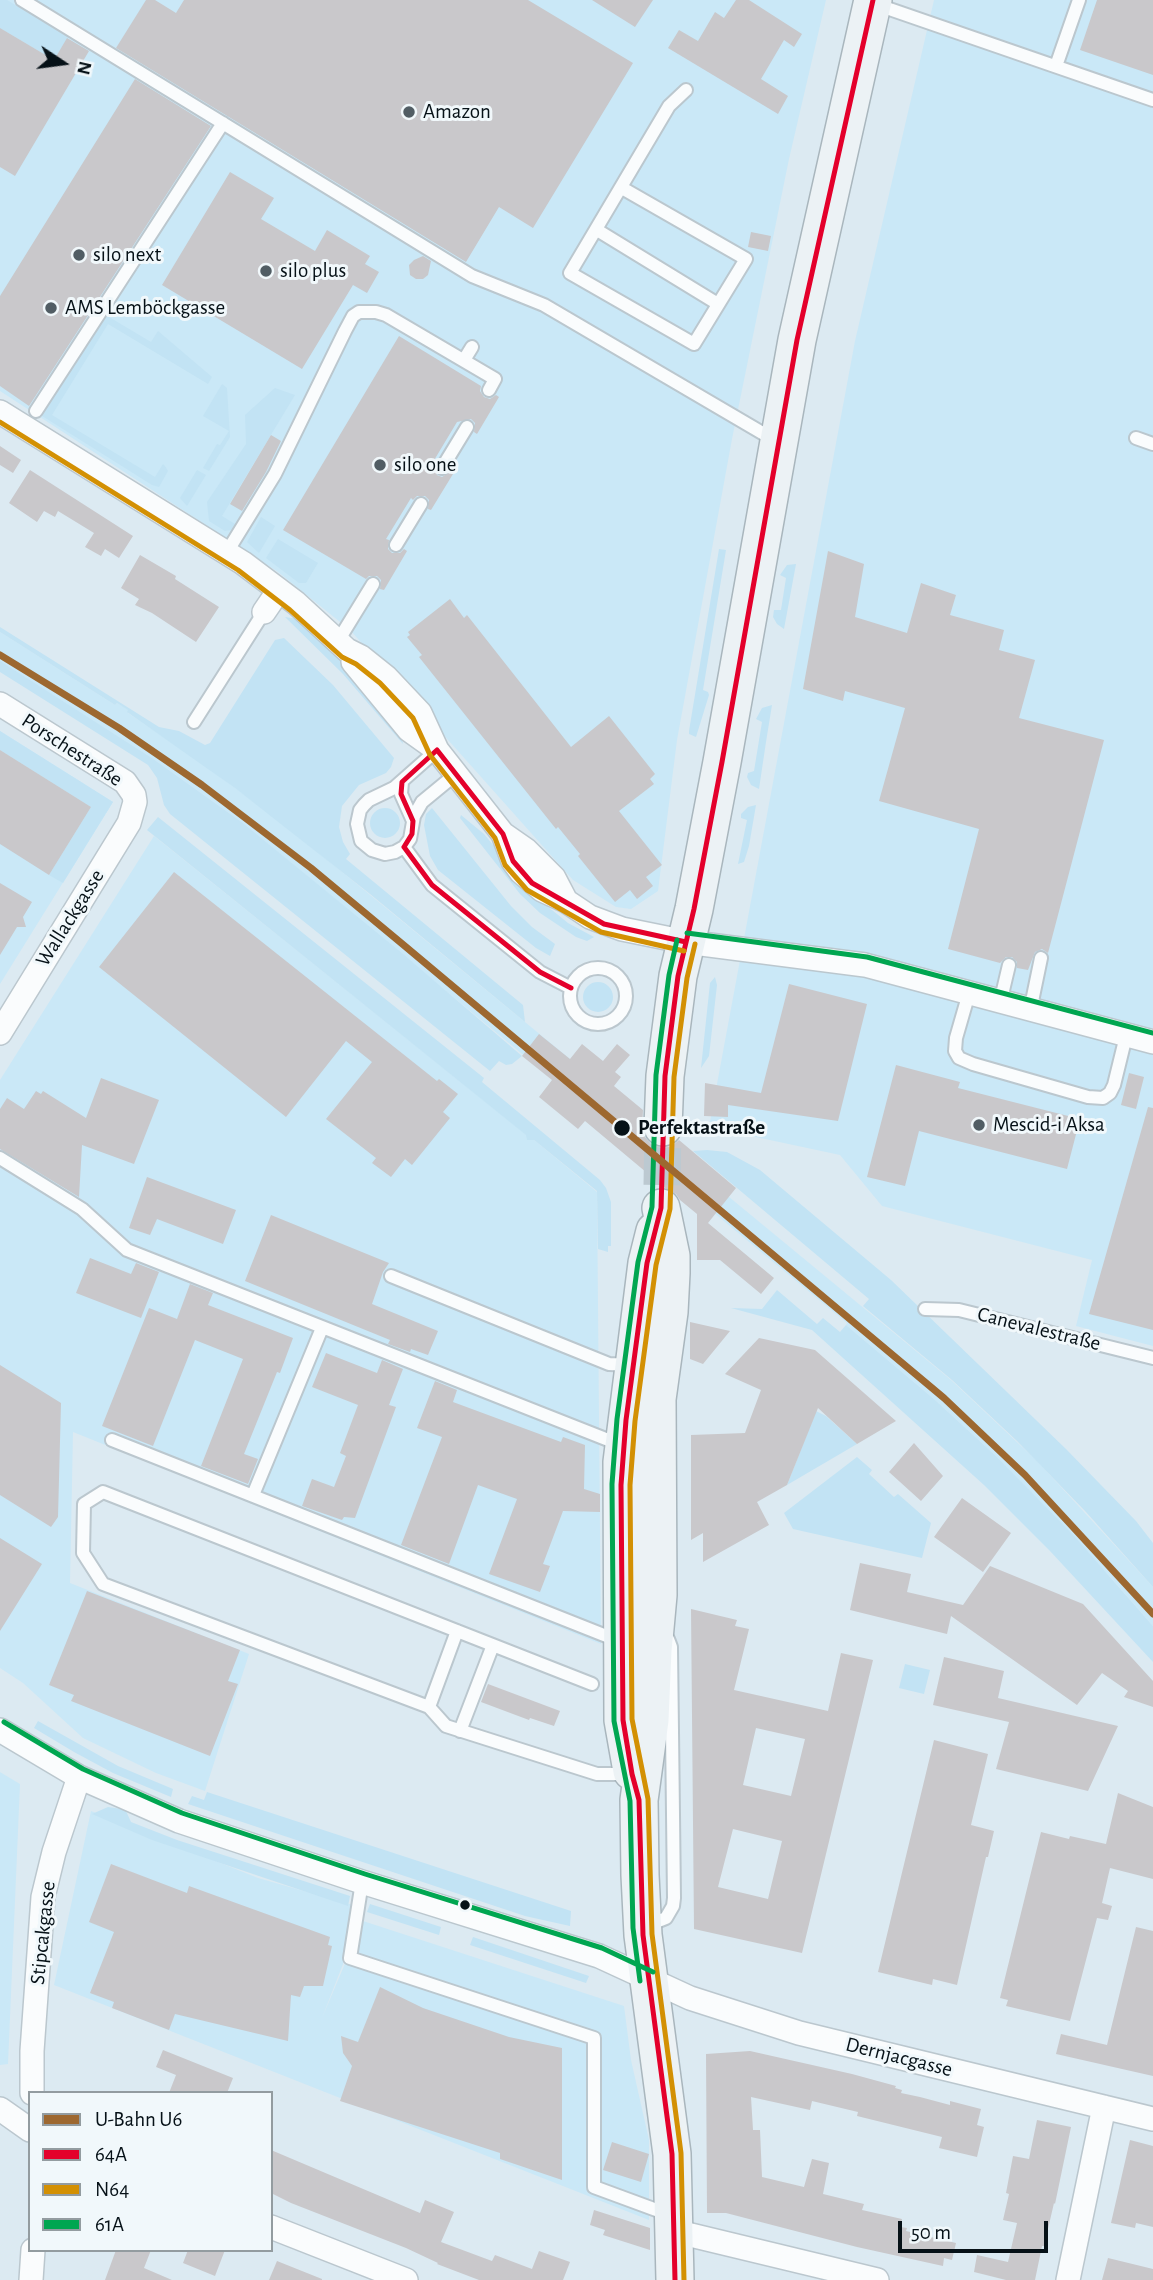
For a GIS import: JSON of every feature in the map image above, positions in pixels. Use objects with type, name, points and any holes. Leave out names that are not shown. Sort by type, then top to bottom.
[{"type":"main road","points":[[663,1127],[665,1076],[673,1009],[729,724],[797,340],[873,2]]},
{"type":"main road","points":[[644,1629],[658,1595],[657,1399],[669,1312],[671,1273],[671,1256],[661,1197],[647,1264],[624,1446],[622,1582],[644,1629],[650,1720],[636,1787],[642,1927],[670,2131],[675,2280]]},
{"type":"street","points":[[0,412],[227,552],[279,590],[343,646],[354,664],[402,722],[437,750],[503,834],[513,861],[528,880],[582,913],[611,926],[686,942],[865,965],[1153,1042]]},
{"type":"street","points":[[264,612],[279,590]]},
{"type":"street","name":"Porschestraße","points":[[0,704],[125,782],[134,795],[135,802]]},
{"type":"street","name":"Wallackgasse","points":[[0,1032],[129,823],[135,802]]},
{"type":"street","name":"Dernjacgasse","points":[[0,1730],[79,1777],[179,1821],[599,1956],[690,1998],[799,2033],[1153,2119]]},
{"type":"street","name":"Stipcakgasse","points":[[32,2091],[32,2052],[43,1896],[54,1852],[79,1777]]},
{"type":"street","points":[[1068,2280],[1104,2107]]},
{"type":"street","points":[[0,2109],[28,2129]]},
{"type":"street","points":[[674,2224],[877,2280]]},
{"type":"street","points":[[273,2228],[406,2280]]},
{"type":"street","points":[[31,2280],[33,2252]]},
{"type":"lane","points":[[22,0],[472,276],[544,305],[778,442]]},
{"type":"lane","points":[[1056,66],[1079,0]]},
{"type":"lane","points":[[873,2],[1153,100]]},
{"type":"lane","points":[[622,188],[746,259],[694,344],[570,273],[669,106],[686,90]]},
{"type":"lane","points":[[36,411],[223,123]]},
{"type":"lane","points":[[597,230],[718,304]]},
{"type":"lane","points":[[227,552],[275,474],[354,316],[366,310],[386,315],[495,379],[489,390]]},
{"type":"lane","points":[[464,360],[472,347]]},
{"type":"lane","points":[[442,468],[467,428]]},
{"type":"lane","points":[[1136,438],[1153,444]]},
{"type":"lane","points":[[396,545],[421,504]]},
{"type":"lane","points":[[343,646],[373,584]]},
{"type":"lane","points":[[194,722],[264,612]]},
{"type":"lane","points":[[437,750],[402,782],[364,805],[357,824],[361,841],[372,850],[390,854],[404,847],[412,834],[413,821],[422,802],[456,774]]},
{"type":"lane","points":[[402,782],[401,794],[413,821]]},
{"type":"lane","points":[[404,847],[432,885],[540,972],[572,988]]},
{"type":"lane","points":[[1030,1011],[1041,958]]},
{"type":"lane","points":[[1000,1003],[1009,965]]},
{"type":"lane","points":[[588,970],[606,970],[622,983],[625,1004],[610,1022],[590,1023],[578,1016],[572,1008],[572,988],[579,975],[588,970]]},
{"type":"lane","points":[[970,993],[956,1038],[955,1051],[959,1058],[973,1065],[1088,1097],[1102,1098],[1110,1093],[1126,1035]]},
{"type":"lane","points":[[0,1157],[82,1209],[127,1251],[624,1446],[638,1454],[657,1478]]},
{"type":"lane","points":[[391,1276],[609,1364],[633,1365]]},
{"type":"lane","name":"Canevalestraße","points":[[925,1309],[959,1310],[1153,1358]]},
{"type":"lane","points":[[253,1495],[322,1328]]},
{"type":"lane","points":[[112,1440],[253,1495],[644,1629],[666,1634],[671,1647],[674,1898],[666,1919],[642,1927]]},
{"type":"lane","points":[[592,1684],[103,1492],[84,1504],[83,1553],[103,1584],[429,1707],[446,1726],[636,1787]]},
{"type":"lane","points":[[429,1707],[457,1631]]},
{"type":"lane","points":[[460,1731],[493,1645]]},
{"type":"lane","points":[[362,1882],[351,1958],[594,2038],[594,2187],[674,2224]]},
{"type":"shaded area","points":[[0,0],[826,0],[789,159],[732,439],[677,740],[658,891],[631,909],[616,907],[573,880],[350,630],[278,572],[0,391]]},
{"type":"shaded area","points":[[0,0],[7,0],[68,37],[54,60],[0,28]]},
{"type":"shaded area","points":[[934,0],[1153,0],[1153,1346],[1076,1326],[1092,1260],[882,1206],[840,1155],[709,1127],[855,341]]},
{"type":"shaded area","points":[[104,314],[151,342],[158,331],[212,377],[208,384],[108,324],[52,415],[155,477],[163,464],[168,471],[159,487],[39,414]]},
{"type":"shaded area","points":[[222,384],[227,388],[230,437],[209,471],[203,468],[217,444],[220,445],[229,431],[203,416]]},
{"type":"shaded area","points":[[275,388],[295,395],[222,516],[235,524],[231,530],[225,531],[209,521],[207,502],[246,444],[245,415]]},
{"type":"shaded area","points":[[197,470],[206,475],[187,506],[180,498]]},
{"type":"shaded area","points":[[261,517],[275,526],[259,553],[247,542]]},
{"type":"shaded area","points":[[278,539],[318,563],[306,583],[299,583],[266,558]]},
{"type":"shaded area","points":[[719,549],[726,550],[703,690],[709,695],[696,737],[689,734],[689,731]]},
{"type":"shaded area","points":[[796,564],[784,629],[773,617],[774,610],[781,610],[786,578],[780,575],[787,565]]},
{"type":"shaded area","points":[[285,617],[298,619],[329,647],[383,704],[399,724],[403,744],[343,674]]},
{"type":"shaded area","points":[[0,627],[159,727],[179,731],[205,745],[210,743],[275,640],[284,638],[333,685],[394,758],[386,773],[359,785],[342,806],[339,827],[350,854],[346,859],[523,1005],[525,1022],[370,894],[235,788],[127,712],[128,710],[117,703],[115,705],[0,632]]},
{"type":"shaded area","points":[[0,632],[115,705],[117,703],[129,710],[128,713],[280,821],[570,1059],[603,1093],[951,1380],[1037,1461],[1153,1587],[1153,1626],[996,1456],[934,1399],[846,1325],[847,1323],[243,823],[152,758],[0,662]]},
{"type":"shaded area","points":[[0,661],[152,758],[243,823],[522,1056],[512,1064],[506,1065],[499,1061],[490,1071],[170,814],[164,805],[157,778],[148,765],[0,672]]},
{"type":"shaded area","points":[[772,705],[759,789],[751,785],[747,777],[748,773],[754,771],[762,722],[756,719],[762,708]]},
{"type":"shaded area","points":[[0,731],[113,802],[0,984]]},
{"type":"shaded area","points":[[0,731],[113,802],[63,883],[49,875],[91,807],[0,750]]},
{"type":"shaded area","points":[[756,805],[749,846],[744,862],[738,864],[747,820],[741,818],[741,814],[748,807]]},
{"type":"shaded area","points":[[385,808],[391,809],[399,817],[399,829],[391,837],[385,838],[379,837],[371,829],[370,823],[371,817],[379,809]]},
{"type":"shaded area","points":[[432,808],[511,906],[532,927],[555,944],[550,956],[536,948],[438,870],[430,856],[424,825],[426,814]]},
{"type":"shaded area","points":[[461,815],[484,834],[536,897],[568,923],[594,937],[587,941],[576,937],[540,913],[520,894],[460,818]]},
{"type":"shaded area","points":[[158,817],[484,1078],[482,1082],[600,1180],[611,1202],[611,1246],[608,1246],[608,1252],[598,1249],[597,1191],[534,1140],[527,1140],[526,1135],[147,830]]},
{"type":"shaded area","points":[[154,836],[527,1135],[527,1140],[534,1140],[597,1192],[601,1644],[73,1432],[70,1583],[249,1654],[205,1791],[156,1773],[83,1738],[23,1683],[0,1668],[0,1080]]},
{"type":"shaded area","points":[[715,977],[717,985],[709,1056],[701,1068],[710,983]]},
{"type":"shaded area","points":[[598,982],[608,987],[613,997],[608,1007],[598,1012],[588,1007],[583,997],[588,987]]},
{"type":"shaded area","points":[[693,1151],[727,1152],[760,1170],[891,1280],[1066,1449],[1136,1521],[1153,1543],[1153,1587],[1017,1441],[952,1380],[863,1306],[869,1299]]},
{"type":"shaded area","points":[[777,1290],[817,1324],[823,1318],[840,1332],[846,1325],[934,1399],[996,1456],[1074,1536],[1153,1626],[1153,1662],[1050,1551],[984,1485],[812,1330],[731,1308],[762,1309]]},
{"type":"shaded area","points":[[816,1411],[826,1416],[857,1444],[787,1485]]},
{"type":"shaded area","points":[[857,1457],[872,1470],[869,1474],[894,1497],[898,1494],[931,1523],[922,1558],[793,1529],[784,1513]]},
{"type":"shaded area","points":[[905,1664],[930,1670],[924,1694],[899,1688]]},
{"type":"shaded area","points":[[38,1721],[118,1766],[173,1789],[171,1797],[113,1773],[74,1752],[34,1728]]},
{"type":"shaded area","points":[[0,1772],[20,1784],[8,2064],[0,2065]]},
{"type":"shaded area","points":[[207,1792],[571,1911],[570,1926],[525,1916],[188,1804],[192,1796],[204,1800]]},
{"type":"shaded area","points":[[108,1807],[122,1809],[126,1811],[131,1822],[177,1840],[350,1896],[348,1906],[152,1840],[92,1814]]},
{"type":"shaded area","points":[[91,1811],[258,1878],[353,1905],[343,1964],[322,2018],[363,1921],[624,2006],[631,2060],[649,2140],[649,2220],[54,1985]]},
{"type":"shaded area","points":[[370,1904],[441,1927],[439,1935],[367,1912]]},
{"type":"shaded area","points":[[473,1937],[589,1976],[586,1983],[470,1945]]},
{"type":"building","name":"Amazon","points":[[146,0],[155,0],[176,13],[184,0],[528,0],[633,63],[533,228],[499,207],[466,262],[116,48]]},
{"type":"building","points":[[592,0],[653,0],[635,27]]},
{"type":"building","points":[[736,0],[749,0],[802,34],[794,47],[784,40],[761,79],[788,96],[778,114],[668,48],[679,30],[698,41],[715,12],[724,18]]},
{"type":"building","points":[[1097,0],[1153,0],[1153,75],[1080,50]]},
{"type":"building","points":[[0,28],[54,60],[67,38],[89,51],[15,176],[0,167]]},
{"type":"building","name":"silo next","points":[[135,79],[211,126],[29,406],[0,386],[0,296]]},
{"type":"building","name":"silo plus","points":[[230,172],[274,198],[261,219],[315,251],[327,230],[370,256],[365,264],[379,272],[367,293],[353,285],[302,369],[162,285]]},
{"type":"building","points":[[751,232],[771,236],[768,251],[748,247]]},
{"type":"building","points":[[423,256],[431,261],[428,275],[423,279],[416,279],[410,275],[409,265]]},
{"type":"building","name":"silo one","points":[[399,336],[481,386],[480,391],[484,397],[499,397],[477,434],[474,432],[475,423],[471,419],[457,422],[433,462],[437,475],[442,477],[450,472],[453,474],[431,510],[428,509],[429,500],[425,496],[417,496],[413,500],[411,498],[386,539],[389,540],[388,549],[392,553],[400,553],[404,549],[407,551],[384,590],[380,589],[381,580],[377,576],[369,576],[366,579],[283,530]]},
{"type":"building","points":[[271,435],[281,441],[242,511],[230,504]]},
{"type":"building","points":[[0,446],[21,460],[13,473],[0,465]]},
{"type":"building","points":[[30,470],[133,536],[119,558],[105,549],[101,556],[85,547],[94,533],[58,511],[55,517],[44,511],[37,522],[9,503]]},
{"type":"building","points":[[828,551],[864,564],[855,617],[907,633],[921,583],[956,595],[950,615],[1004,630],[999,650],[1035,660],[1019,718],[1104,740],[1048,953],[1042,949],[1035,952],[1028,970],[1017,968],[1017,962],[1012,957],[1006,957],[1000,963],[948,949],[979,829],[879,801],[905,708],[845,691],[843,701],[803,689]]},
{"type":"building","points":[[140,555],[176,576],[175,579],[219,607],[196,642],[135,605],[139,599],[121,588]]},
{"type":"building","points":[[450,599],[464,618],[467,615],[571,747],[609,716],[655,774],[650,779],[654,784],[619,811],[662,865],[646,877],[653,886],[637,899],[630,890],[615,902],[578,856],[580,854],[558,827],[556,829],[419,657],[422,655],[407,637],[410,635],[408,632]]},
{"type":"building","points":[[0,750],[91,807],[49,875],[0,844]]},
{"type":"building","points":[[174,872],[437,1081],[439,1079],[458,1094],[443,1112],[450,1118],[412,1165],[405,1159],[391,1177],[372,1163],[376,1158],[326,1119],[372,1062],[346,1041],[286,1117],[99,967]]},
{"type":"building","points":[[0,883],[32,902],[23,917],[26,927],[17,927],[0,955]]},
{"type":"building","points":[[789,984],[867,1004],[838,1121],[728,1105],[728,1117],[704,1116],[705,1083],[761,1093]]},
{"type":"building","points":[[539,1034],[570,1059],[582,1044],[603,1061],[617,1044],[630,1055],[615,1072],[621,1077],[614,1086],[643,1110],[642,1127],[645,1137],[651,1144],[662,1148],[672,1146],[679,1140],[736,1188],[708,1223],[774,1278],[761,1294],[720,1260],[697,1260],[697,1214],[676,1194],[665,1188],[585,1121],[578,1129],[539,1097],[552,1080],[522,1056]]},
{"type":"building","name":"Mescid-i Aksa","points":[[896,1065],[960,1082],[958,1088],[1080,1119],[1067,1169],[919,1131],[905,1186],[867,1177]]},
{"type":"building","points":[[1129,1073],[1144,1077],[1136,1109],[1121,1105]]},
{"type":"building","points":[[101,1078],[159,1100],[134,1164],[82,1145],[79,1197],[0,1149],[0,1109],[7,1098],[24,1109],[36,1091],[41,1094],[43,1091],[86,1118]]},
{"type":"building","points":[[1148,1107],[1153,1108],[1153,1330],[1089,1314]]},
{"type":"building","points":[[147,1177],[236,1210],[223,1244],[157,1219],[150,1235],[129,1228]]},
{"type":"building","points":[[271,1215],[389,1263],[372,1304],[438,1331],[428,1355],[388,1344],[390,1340],[245,1281]]},
{"type":"building","points":[[90,1258],[131,1274],[136,1263],[159,1272],[141,1318],[76,1293]]},
{"type":"building","points":[[190,1284],[213,1293],[208,1305],[293,1338],[244,1454],[258,1459],[248,1484],[201,1466],[243,1359],[195,1340],[153,1446],[102,1426],[149,1308],[177,1319]]},
{"type":"building","points":[[690,1322],[730,1331],[703,1364],[690,1359]]},
{"type":"building","points":[[759,1338],[815,1350],[896,1421],[857,1444],[818,1408],[787,1485],[757,1502],[769,1525],[703,1562],[703,1533],[691,1540],[691,1435],[745,1433],[761,1390],[725,1374]]},
{"type":"building","points":[[326,1353],[377,1373],[382,1360],[403,1369],[389,1405],[396,1407],[355,1518],[344,1517],[342,1520],[302,1506],[312,1479],[334,1487],[346,1456],[340,1453],[358,1405],[312,1387]]},
{"type":"building","points":[[0,1365],[61,1403],[58,1517],[51,1527],[0,1495]]},
{"type":"building","points":[[435,1381],[457,1390],[453,1402],[561,1442],[563,1437],[585,1445],[584,1489],[600,1494],[600,1512],[563,1511],[543,1564],[550,1566],[540,1592],[489,1574],[517,1499],[478,1485],[449,1564],[401,1545],[442,1437],[417,1428]]},
{"type":"building","points":[[914,1443],[943,1476],[921,1501],[889,1472]]},
{"type":"building","points":[[962,1498],[1011,1533],[983,1572],[934,1537]]},
{"type":"building","points":[[0,1538],[42,1564],[0,1631]]},
{"type":"building","points":[[860,1563],[911,1574],[907,1592],[963,1605],[990,1566],[1083,1604],[1153,1681],[1153,1707],[1124,1697],[1128,1691],[1102,1673],[1077,1705],[951,1616],[947,1634],[850,1610]]},
{"type":"building","points":[[87,1591],[240,1650],[228,1681],[238,1684],[210,1756],[71,1701],[74,1695],[49,1685]]},
{"type":"building","points":[[691,1609],[737,1620],[735,1626],[749,1629],[734,1690],[828,1711],[841,1653],[873,1660],[802,1953],[694,1929]],"holes":[[[756,1728],[805,1739],[791,1796],[743,1785]],[[733,1829],[782,1841],[768,1899],[718,1887]]]},
{"type":"building","points":[[944,1657],[1004,1671],[998,1698],[1118,1726],[1088,1791],[996,1769],[1009,1722],[933,1705]]},
{"type":"building","points":[[488,1684],[560,1711],[554,1726],[530,1718],[529,1720],[481,1702]]},
{"type":"building","points":[[934,1740],[988,1754],[971,1825],[994,1831],[957,1985],[933,1979],[932,1985],[878,1972]]},
{"type":"building","points":[[1118,1793],[1153,1807],[1153,1879],[1110,1868],[1102,1903],[1112,1906],[1108,1920],[1097,1918],[1070,2021],[1006,2006],[1008,2000],[1000,1998],[1041,1832],[1106,1844]]},
{"type":"building","points":[[111,1864],[187,1893],[189,1886],[330,1937],[328,1945],[332,1946],[323,1986],[304,1986],[300,1997],[291,1995],[288,2041],[175,2014],[169,2030],[112,2008],[114,2002],[90,1993],[114,1932],[89,1922]]},
{"type":"building","points":[[1136,1927],[1153,1931],[1153,2076],[1056,2054],[1061,2034],[1107,2045]]},
{"type":"building","points":[[380,1987],[423,2008],[509,2037],[562,2048],[562,2180],[500,2159],[500,2153],[340,2101],[352,2066],[343,2053],[341,2036],[358,2042]]},
{"type":"building","points":[[163,2050],[233,2078],[228,2091],[170,2091],[176,2075],[156,2067]]},
{"type":"building","points":[[750,2051],[896,2086],[895,2088],[902,2090],[901,2093],[950,2105],[950,2101],[981,2109],[977,2125],[984,2127],[977,2157],[939,2148],[942,2137],[857,2116],[858,2112],[812,2101],[810,2110],[751,2097],[753,2130],[760,2130],[762,2177],[804,2187],[812,2159],[829,2163],[823,2194],[864,2204],[862,2210],[902,2219],[900,2227],[907,2228],[906,2231],[956,2243],[952,2260],[944,2258],[943,2266],[726,2213],[707,2213],[706,2054]]},
{"type":"building","points":[[1037,2120],[1071,2127],[1035,2280],[1006,2280],[974,2272],[977,2255],[1008,2262],[1017,2223],[1003,2220],[1013,2156],[1029,2159]]},
{"type":"building","points":[[1130,2140],[1153,2146],[1153,2227],[1136,2223],[1135,2228],[1111,2223]]},
{"type":"building","points":[[612,2142],[649,2154],[641,2182],[603,2170]]},
{"type":"building","points":[[273,2151],[420,2213],[425,2200],[454,2212],[441,2242],[492,2261],[495,2255],[532,2269],[539,2251],[570,2262],[563,2280],[479,2280],[273,2194]]},
{"type":"building","points":[[594,2210],[650,2228],[650,2250],[603,2235],[605,2230],[590,2225]]},
{"type":"building","points":[[115,2252],[150,2252],[144,2268],[172,2280],[105,2280]]},
{"type":"building","points":[[187,2252],[224,2252],[215,2276],[183,2263]]},
{"type":"building","points":[[1108,2258],[1153,2269],[1153,2280],[1102,2280]]},
{"type":"building","points":[[277,2261],[322,2279],[322,2280],[269,2280]]},
{"type":"tunnel","points":[[662,1185],[663,1127]]},
{"type":"metro line","name":"U6","points":[[0,655],[119,728],[202,785],[311,868],[406,947],[944,1398],[1025,1475],[1153,1614]]},
{"type":"transit line","name":"64A","points":[[675,2280],[672,2154],[643,1935],[639,1800],[623,1720],[621,1485],[626,1420],[647,1263],[661,1208],[665,1076],[678,976],[694,909],[722,762],[797,340],[873,0]]},
{"type":"transit line","name":"N64","points":[[0,422],[238,570],[290,610],[342,657],[356,664],[380,683],[413,718],[430,755],[495,838],[505,865],[527,890],[601,932],[684,951]]},
{"type":"transit line","name":"64A","points":[[404,847],[412,834],[413,821],[401,794],[402,782],[437,750],[503,834],[513,861],[532,883],[604,924],[686,942]]},
{"type":"transit line","name":"64A","points":[[404,847],[432,885],[540,972],[571,988]]},
{"type":"transit line","name":"61A","points":[[687,933],[867,957],[1153,1033]]},
{"type":"transit line","name":"61A","points":[[640,1981],[633,1928],[630,1801],[614,1721],[612,1484],[617,1419],[638,1262],[652,1207],[656,1075],[669,975],[677,940]]},
{"type":"transit line","name":"N64","points":[[684,2280],[681,2153],[652,1934],[648,1799],[632,1719],[630,1485],[635,1421],[656,1265],[670,1209],[674,1077],[687,978],[695,944]]},
{"type":"transit line","name":"61A","points":[[4,1722],[83,1769],[182,1813],[602,1948],[653,1972]]},
{"type":"place","name":"Amazon","points":[[409,112]]},
{"type":"place","name":"silo next","points":[[79,255]]},
{"type":"place","name":"silo plus","points":[[266,271]]},
{"type":"place","name":"AMS Lemböckgasse","points":[[51,308]]},
{"type":"place","name":"silo one","points":[[380,465]]},
{"type":"place","name":"Mescid-i Aksa","points":[[979,1125]]},
{"type":"place","name":"Perfektastraße","points":[[622,1128]]}]
